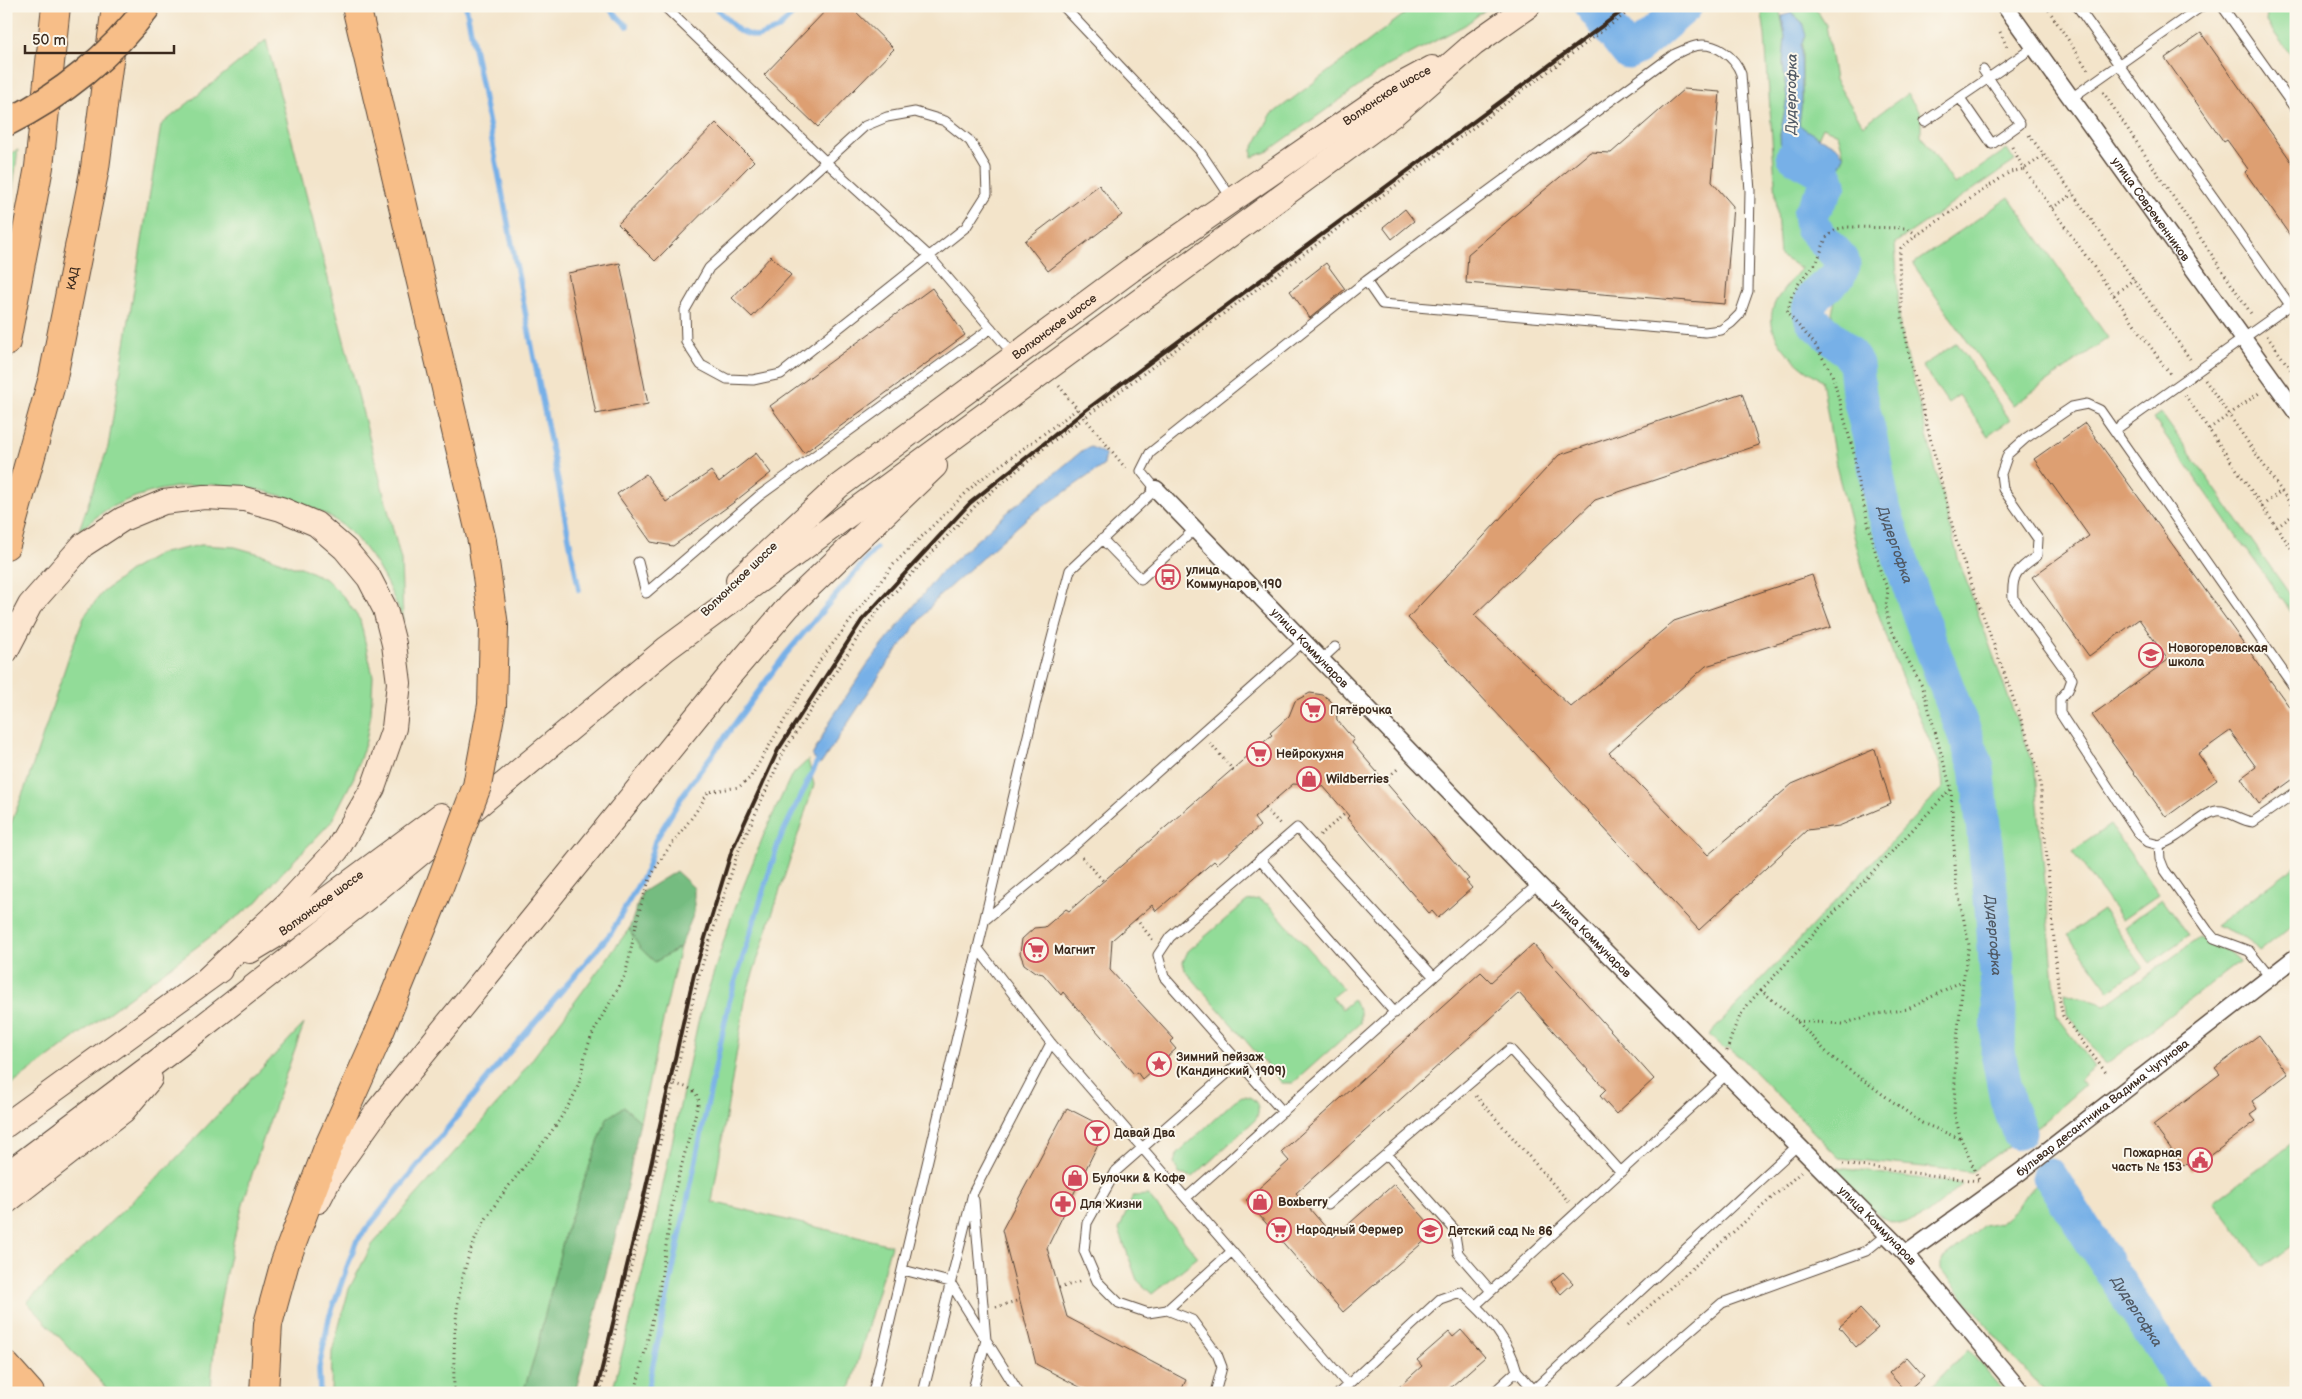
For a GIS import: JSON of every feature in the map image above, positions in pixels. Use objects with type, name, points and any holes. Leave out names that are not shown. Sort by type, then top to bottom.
[{"type":"highway","points":[[6,342],[39,167],[56,6]]},
{"type":"highway","name":"КАД","points":[[6,545],[53,377],[95,168],[116,6]]},
{"type":"highway","points":[[264,1393],[268,1324],[285,1262],[328,1148],[378,1036],[439,887],[477,786],[492,705],[494,626],[482,541],[356,6]]},
{"type":"highway","points":[[6,1366],[30,1393]]},
{"type":"main road","points":[[6,123],[26,113],[77,78],[130,31],[148,6]]},
{"type":"main road","name":"Волхонское шоссе","points":[[666,649],[838,486],[1131,270],[1232,199],[1393,89],[1474,44],[1526,8]]},
{"type":"main road","name":"Волхонское шоссе","points":[[6,1202],[22,1172],[368,897],[666,649],[1394,114],[1474,44]]},
{"type":"main road","points":[[285,1262],[331,1176],[378,1110],[730,675],[789,606],[871,526],[1029,381],[1019,370],[1014,356]]},
{"type":"main road","points":[[6,651],[30,605],[83,544],[123,519],[164,502],[204,497],[244,499],[281,509],[316,524],[345,549],[369,578],[385,609],[394,644],[399,683],[394,728],[374,788],[337,850],[287,904],[208,978]]},
{"type":"main road","name":"Волхонское шоссе","points":[[6,1125],[208,978],[285,930],[632,676]]},
{"type":"street","name":"улица Современников","points":[[2005,6],[2296,412]]},
{"type":"street","points":[[1232,199],[1247,221]]},
{"type":"street","name":"улица Коммунаров","points":[[1156,489],[1538,884],[1726,1066],[1798,1145],[1887,1234],[1906,1254],[2022,1393]]},
{"type":"street","name":"бульвар десантника Вадима Чугунова","points":[[1906,1254],[2020,1172],[2269,976],[2296,957]]},
{"type":"lane","points":[[664,6],[826,162],[930,256],[1014,356]]},
{"type":"lane","points":[[1063,6],[1199,150],[1232,199]]},
{"type":"lane","points":[[2070,99],[2202,6]]},
{"type":"lane","points":[[2222,6],[2295,108]]},
{"type":"lane","points":[[2081,8],[2118,65],[2293,303],[2115,430]]},
{"type":"lane","points":[[873,1393],[979,950],[1042,676],[1070,570],[1156,489],[1141,471],[1150,453],[1366,282],[1673,55],[1696,46],[1710,46],[1726,53],[1737,64],[1742,74],[1750,191],[1748,291],[1740,314],[1721,330],[1705,332],[1382,304],[1366,282]]},
{"type":"lane","points":[[1924,122],[1947,101],[1960,98],[2034,47]]},
{"type":"lane","points":[[1960,98],[1992,144],[2020,124],[1983,70]]},
{"type":"lane","points":[[915,112],[946,121],[970,141],[986,168],[988,194],[966,227],[781,374],[753,380],[727,378],[701,365],[686,342],[686,310],[710,268],[826,162],[865,126],[887,117],[915,112]]},
{"type":"lane","points":[[638,562],[646,593],[759,496],[991,328]]},
{"type":"lane","points":[[2296,690],[2100,410],[2087,404],[2072,407],[2026,438],[2008,454],[2001,474],[2003,488],[2038,539],[2039,547],[2037,556],[2015,575],[2012,584],[2013,598],[2072,679],[2068,690],[2060,699],[2060,713],[2140,834],[2148,842],[2159,845],[2180,835],[2214,811],[2221,811],[2244,821],[2253,822],[2296,792]]},
{"type":"lane","points":[[1102,539],[1141,579],[1195,529]]},
{"type":"lane","points":[[986,919],[1073,847],[1304,640]]},
{"type":"lane","points":[[1322,659],[1335,647]]},
{"type":"lane","points":[[1283,1112],[1164,976],[1158,955],[1170,936],[1297,828],[1434,977]]},
{"type":"lane","points":[[2159,845],[2160,859],[2164,869],[2208,931],[2214,938],[2249,951],[2269,976]]},
{"type":"lane","points":[[1260,859],[1395,1013]]},
{"type":"lane","points":[[1186,1198],[1538,884]]},
{"type":"lane","points":[[979,950],[1051,1043],[1348,1385]]},
{"type":"lane","points":[[924,1393],[973,1193],[1051,1043]]},
{"type":"lane","points":[[1328,1204],[1510,1048],[1621,1172]]},
{"type":"lane","points":[[1215,1393],[1222,1367],[1217,1354],[1192,1320],[1167,1310],[1148,1313],[1119,1303],[1095,1277],[1084,1251],[1087,1224],[1116,1171],[1239,1062]]},
{"type":"lane","points":[[1476,1305],[1621,1172],[1726,1066]]},
{"type":"lane","points":[[1339,1393],[1440,1300],[1460,1292],[1476,1305],[1512,1353],[1517,1371],[1532,1391],[1798,1145]]},
{"type":"lane","points":[[1387,1154],[1454,1229],[1458,1253],[1491,1291]]},
{"type":"lane","points":[[972,1393],[986,1340],[973,1193]]},
{"type":"lane","points":[[1618,1393],[1722,1304],[1866,1251],[1887,1234]]},
{"type":"lane","points":[[1167,1310],[1232,1251]]},
{"type":"lane","points":[[902,1270],[950,1282],[1019,1393]]},
{"type":"lane","points":[[1493,1393],[1517,1371]]},
{"type":"path","points":[[600,1393],[698,978],[738,852],[784,751],[857,639],[880,608],[978,503],[1049,444],[1636,6]]},
{"type":"path","points":[[2046,6],[2296,377]]},
{"type":"path","points":[[2028,134],[2162,318]]},
{"type":"path","points":[[2010,144],[2024,169],[2139,331]]},
{"type":"path","points":[[2043,156],[2024,169],[2010,172],[1917,234],[1901,248],[1899,258],[1902,316],[1911,362],[1957,544],[2034,755],[2040,780],[2058,997],[2063,1016],[2107,1074]]},
{"type":"path","points":[[2052,208],[2073,194]]},
{"type":"path","points":[[1833,1163],[1979,1181],[1961,1139],[1954,1112],[1956,1050],[1963,981],[1969,945],[1956,882],[1951,789],[1923,688],[1889,625],[1886,606],[1888,590],[1881,574],[1857,478],[1854,454],[1832,374],[1814,342],[1787,313],[1792,295],[1799,283],[1818,262],[1826,238],[1837,229],[1848,227],[1907,228],[1917,234]]},
{"type":"path","points":[[2114,294],[2134,279]]},
{"type":"path","points":[[2286,373],[2296,367]]},
{"type":"path","points":[[1057,384],[1079,408],[1085,419],[1135,480],[1156,489]]},
{"type":"path","points":[[2259,393],[2209,429],[2296,555]]},
{"type":"path","points":[[454,1393],[456,1319],[459,1295],[470,1253],[487,1216],[576,1092],[587,1049],[601,1017],[624,978],[643,902],[653,874],[683,828],[694,816],[708,792],[740,787],[750,778],[821,660],[894,564],[976,483],[1079,408]]},
{"type":"path","points":[[2229,414],[2296,512],[2277,527]]},
{"type":"path","points":[[2262,506],[2281,490]]},
{"type":"path","points":[[1201,733],[1234,771]]},
{"type":"path","points":[[1381,783],[1414,755]]},
{"type":"path","points":[[1726,1066],[1735,1026],[1744,1008],[1951,789]]},
{"type":"path","points":[[1265,808],[1289,835]]},
{"type":"path","points":[[1311,842],[1346,813]]},
{"type":"path","points":[[1073,847],[1105,883]]},
{"type":"path","points":[[1136,919],[1152,936],[1158,955]]},
{"type":"path","points":[[1797,1021],[1843,1024],[1871,1015],[1908,1009],[1963,981]]},
{"type":"path","points":[[1761,990],[1797,1021],[1830,1056],[1922,1123],[1961,1139]]},
{"type":"path","points":[[635,1393],[659,1292],[674,1193],[699,1101],[697,1094],[691,1089],[674,1084]]},
{"type":"path","points":[[1467,1085],[1577,1212]]},
{"type":"path","points":[[1623,1328],[1814,1161]]},
{"type":"path","points":[[1058,1288],[1095,1277]]},
{"type":"path","points":[[984,1311],[1020,1300]]},
{"type":"green space","points":[[1415,6],[1490,6],[1465,25],[1386,67],[1267,152],[1252,157],[1252,150],[1271,115]]},
{"type":"green space","points":[[1761,6],[1779,6],[1785,37],[1783,63],[1787,99],[1780,135],[1791,162],[1812,173],[1820,185],[1804,213],[1805,229],[1833,255],[1836,268],[1805,301],[1807,325],[1846,354],[1894,585],[1961,745],[1973,795],[1999,1083],[2016,1141],[1971,1172],[1839,1158],[1740,1057],[1728,1048],[1725,1050],[1709,1035],[1943,787],[1941,767],[1897,666],[1864,574],[1836,466],[1822,380],[1801,366],[1782,347],[1772,324],[1772,312],[1777,299],[1801,268],[1780,256],[1765,35]]},
{"type":"green space","points":[[1789,6],[1814,6],[1826,25],[1835,80],[1863,125],[1907,94],[1921,114],[1921,135],[1955,185],[2007,149],[2015,161],[1895,243],[1900,328],[1958,558],[2035,771],[2057,1016],[2095,1067],[2080,1079],[2085,1085],[2027,1136],[2008,1088],[1985,784],[1976,750],[1890,511],[1865,374],[1859,360],[1833,324],[1832,312],[1836,297],[1848,277],[1846,260],[1819,226],[1816,211],[1834,181],[1844,156],[1838,134],[1823,127],[1818,138],[1806,132],[1799,124],[1802,99],[1802,22],[1791,13]]},
{"type":"green space","points":[[2263,6],[2296,6],[2296,62],[2266,22],[2267,12]]},
{"type":"green space","points":[[266,40],[401,560],[403,620],[389,587],[377,567],[364,547],[349,531],[318,510],[268,492],[222,485],[174,487],[128,500],[106,510],[79,530],[108,447],[161,125]]},
{"type":"green space","points":[[18,150],[6,238],[6,155]]},
{"type":"green space","points":[[2009,197],[2108,338],[2013,406],[1913,264]]},
{"type":"green space","points":[[1957,343],[2010,420],[1988,436],[1959,395],[1948,403],[1922,366]]},
{"type":"green space","points":[[2161,413],[2296,603],[2296,619],[2153,418]]},
{"type":"green space","points":[[201,545],[235,547],[267,556],[293,567],[301,567],[327,580],[344,597],[360,620],[373,676],[371,713],[366,741],[354,777],[331,822],[257,902],[6,1089],[6,836],[28,780],[70,653],[85,615],[102,593],[131,570],[159,554]]},
{"type":"green space","points":[[808,760],[814,785],[746,995],[712,1202],[891,1245],[849,1393],[612,1393],[655,1222],[698,1022],[731,918],[764,834],[791,776]]},
{"type":"green space","points":[[2110,825],[2159,894],[2122,920],[2073,851]]},
{"type":"green space","points":[[2296,865],[2296,923],[2259,952],[2247,939],[2215,926]]},
{"type":"green space","points":[[676,871],[694,888],[694,913],[680,947],[655,962],[640,948],[629,929],[642,892]]},
{"type":"green space","points":[[1258,899],[1269,905],[1343,988],[1332,997],[1342,1009],[1353,1000],[1360,1011],[1360,1023],[1293,1083],[1282,1083],[1185,970],[1183,962],[1188,951],[1247,901]]},
{"type":"green space","points":[[2162,899],[2189,935],[2150,963],[2124,927]]},
{"type":"green space","points":[[2103,910],[2143,967],[2109,991],[2068,934]]},
{"type":"green space","points":[[629,929],[640,948],[655,962],[680,947],[640,1121],[624,1107],[607,1118],[565,1234],[535,1355],[523,1393],[331,1393],[332,1352],[349,1289],[372,1245],[507,1093]]},
{"type":"green space","points":[[2199,938],[2231,953],[2240,961],[2106,1064],[2067,1014],[2065,992],[2106,1005]]},
{"type":"green space","points":[[304,1024],[257,1159],[231,1251],[214,1345],[211,1393],[111,1393],[27,1302],[167,1168]]},
{"type":"green space","points":[[1242,1096],[1251,1098],[1258,1106],[1256,1119],[1193,1177],[1179,1174],[1174,1162],[1178,1153],[1234,1101]]},
{"type":"green space","points":[[624,1107],[640,1121],[622,1210],[575,1393],[523,1393],[535,1355],[565,1234],[607,1118]]},
{"type":"green space","points":[[2296,1140],[2296,1243],[2264,1267],[2214,1202]]},
{"type":"green space","points":[[1830,1167],[1963,1184],[1922,1217],[1905,1223],[1892,1221],[1880,1216],[1858,1197]]},
{"type":"green space","points":[[2044,1178],[2179,1386],[2170,1393],[2047,1393],[2000,1342],[1941,1269],[1941,1260],[1984,1226],[2000,1223],[2016,1209],[2026,1194]]},
{"type":"green space","points":[[1148,1195],[1198,1257],[1152,1294],[1137,1280],[1119,1230],[1133,1196]]},
{"type":"green space","points":[[1968,1349],[2006,1393],[1925,1393]]},
{"type":"water","points":[[1791,13],[1802,22],[1806,36],[1801,45],[1802,99],[1799,124],[1810,133],[1836,147],[1844,156],[1834,181],[1820,185],[1809,170],[1781,155],[1780,135],[1787,99],[1783,63],[1785,37],[1782,16]]},
{"type":"water","points":[[1091,447],[1105,454],[1104,465],[1027,518],[937,598],[887,664],[821,764],[812,756],[832,718],[867,665],[940,573],[1009,511],[1083,450]]},
{"type":"building","points":[[830,6],[850,6],[894,49],[818,127],[764,75]]},
{"type":"building","points":[[2201,33],[2296,168],[2296,244],[2245,172],[2248,169],[2227,140],[2224,142],[2165,58]]},
{"type":"building","points":[[1684,89],[1720,92],[1712,182],[1733,206],[1725,304],[1466,283],[1468,254],[1590,152],[1611,153]]},
{"type":"building","points":[[716,123],[754,161],[655,261],[618,224]]},
{"type":"building","points":[[1099,185],[1122,215],[1048,271],[1025,241]]},
{"type":"building","points":[[1405,209],[1414,221],[1392,239],[1383,227]]},
{"type":"building","points":[[771,256],[791,275],[752,317],[732,298]]},
{"type":"building","points":[[620,263],[648,404],[596,414],[568,273]]},
{"type":"building","points":[[1326,263],[1345,289],[1310,318],[1290,291]]},
{"type":"building","points":[[932,288],[965,335],[804,453],[770,406]]},
{"type":"building","points":[[1742,393],[1759,445],[1595,500],[1474,615],[1571,707],[1674,621],[1812,575],[1831,627],[1706,666],[1609,753],[1708,855],[1792,784],[1875,749],[1891,804],[1839,826],[1807,830],[1699,930],[1408,618],[1559,455]]},
{"type":"building","points":[[2085,423],[2296,716],[2296,777],[2259,804],[2241,778],[2256,767],[2230,731],[2198,754],[2217,780],[2166,817],[2092,715],[2168,660],[2139,619],[2089,656],[2032,577],[2089,536],[2034,459]]},
{"type":"building","points":[[756,453],[771,473],[673,546],[651,542],[617,494],[646,474],[666,502],[711,471],[719,482]]},
{"type":"building","points":[[1310,693],[1323,695],[1330,700],[1336,708],[1337,720],[1354,740],[1352,743],[1469,879],[1466,881],[1472,888],[1438,918],[1432,911],[1429,913],[1347,818],[1349,816],[1323,786],[1293,784],[1254,818],[1260,826],[1217,864],[1214,861],[1156,911],[1152,905],[1112,940],[1110,970],[1174,1039],[1170,1042],[1176,1049],[1142,1079],[1137,1072],[1134,1074],[1063,992],[1061,995],[1043,974],[1035,972],[1024,964],[1020,953],[1022,939],[1034,928],[1045,927],[1066,909],[1069,911],[1272,735],[1270,733],[1289,716],[1295,701]]},
{"type":"building","points":[[1533,944],[1654,1079],[1616,1114],[1600,1096],[1606,1090],[1519,993],[1296,1193],[1334,1237],[1394,1184],[1436,1231],[1343,1312],[1246,1200],[1289,1161],[1281,1152],[1481,972],[1491,982]]},
{"type":"building","points":[[2259,1035],[2288,1074],[2252,1101],[2257,1109],[2250,1114],[2256,1121],[2192,1170],[2187,1163],[2184,1166],[2153,1125],[2220,1074],[2215,1068]]},
{"type":"building","points":[[1067,1108],[1106,1128],[1047,1248],[1067,1317],[1186,1380],[1180,1393],[1091,1393],[1036,1364],[1002,1230]]},
{"type":"building","points":[[1563,1272],[1573,1283],[1561,1294],[1551,1282]]},
{"type":"building","points":[[1860,1309],[1878,1328],[1856,1347],[1839,1327]]},
{"type":"building","points":[[1461,1330],[1485,1357],[1444,1393],[1392,1393],[1422,1366],[1417,1360],[1449,1332],[1453,1337]]},
{"type":"building","points":[[1907,1357],[1924,1376],[1906,1392],[1889,1373]]},
{"type":"waterway","points":[[466,6],[579,590]]},
{"type":"waterway","points":[[607,6],[627,26]]},
{"type":"waterway","points":[[714,6],[739,31],[757,37],[778,29],[801,6]]},
{"type":"waterway","name":"Дудергофка","points":[[1592,6],[1628,52],[1638,47],[1685,6]]},
{"type":"waterway","name":"Дудергофка","points":[[1622,56],[1628,52]]},
{"type":"waterway","name":"Дудергофка","points":[[1794,155],[1819,170],[1827,178],[1829,184],[1810,214],[1812,227],[1842,260],[1843,265],[1838,276],[1813,297],[1809,309],[1812,320],[1847,351],[1856,364],[1859,394],[1870,438],[1883,508],[1920,616],[1977,767],[1993,918],[1999,1006],[1998,1052],[2007,1099],[2019,1132]]},
{"type":"waterway","points":[[320,1393],[319,1368],[329,1318],[356,1242],[500,1063],[611,933],[647,869],[655,841],[684,793],[785,655],[876,548]]},
{"type":"waterway","points":[[647,1393],[729,1002],[779,841],[820,756]]},
{"type":"waterway","name":"Дудергофка","points":[[2050,1176],[2186,1387],[2194,1393]]},
{"type":"railway","points":[[596,1393],[644,1196],[694,974],[732,850],[778,750],[862,620],[970,503],[1082,413],[1629,6]]},
{"type":"place","name":"улица Коммунаров, 190","points":[[1168,577]]},
{"type":"place","name":"Новогореловская школа","points":[[2151,655]]},
{"type":"place","name":"Пятёрочка","points":[[1313,710]]},
{"type":"place","name":"Нейрокухня","points":[[1259,754]]},
{"type":"place","name":"Wildberries","points":[[1309,779]]},
{"type":"place","name":"Магнит","points":[[1036,950]]},
{"type":"place","name":"Зимний пейзаж (Кандинский, 1909)","points":[[1159,1064]]},
{"type":"place","name":"Давай Два","points":[[1097,1133]]},
{"type":"place","name":"Пожарная часть № 153","points":[[2200,1160]]},
{"type":"place","name":"Булочки & Кофе","points":[[1075,1178]]},
{"type":"place","name":"Boxberry","points":[[1260,1202]]},
{"type":"place","name":"Для Жизни","points":[[1063,1204]]},
{"type":"place","name":"Народный Фермер","points":[[1279,1230]]},
{"type":"place","name":"Детский сад № 86","points":[[1430,1231]]}]
